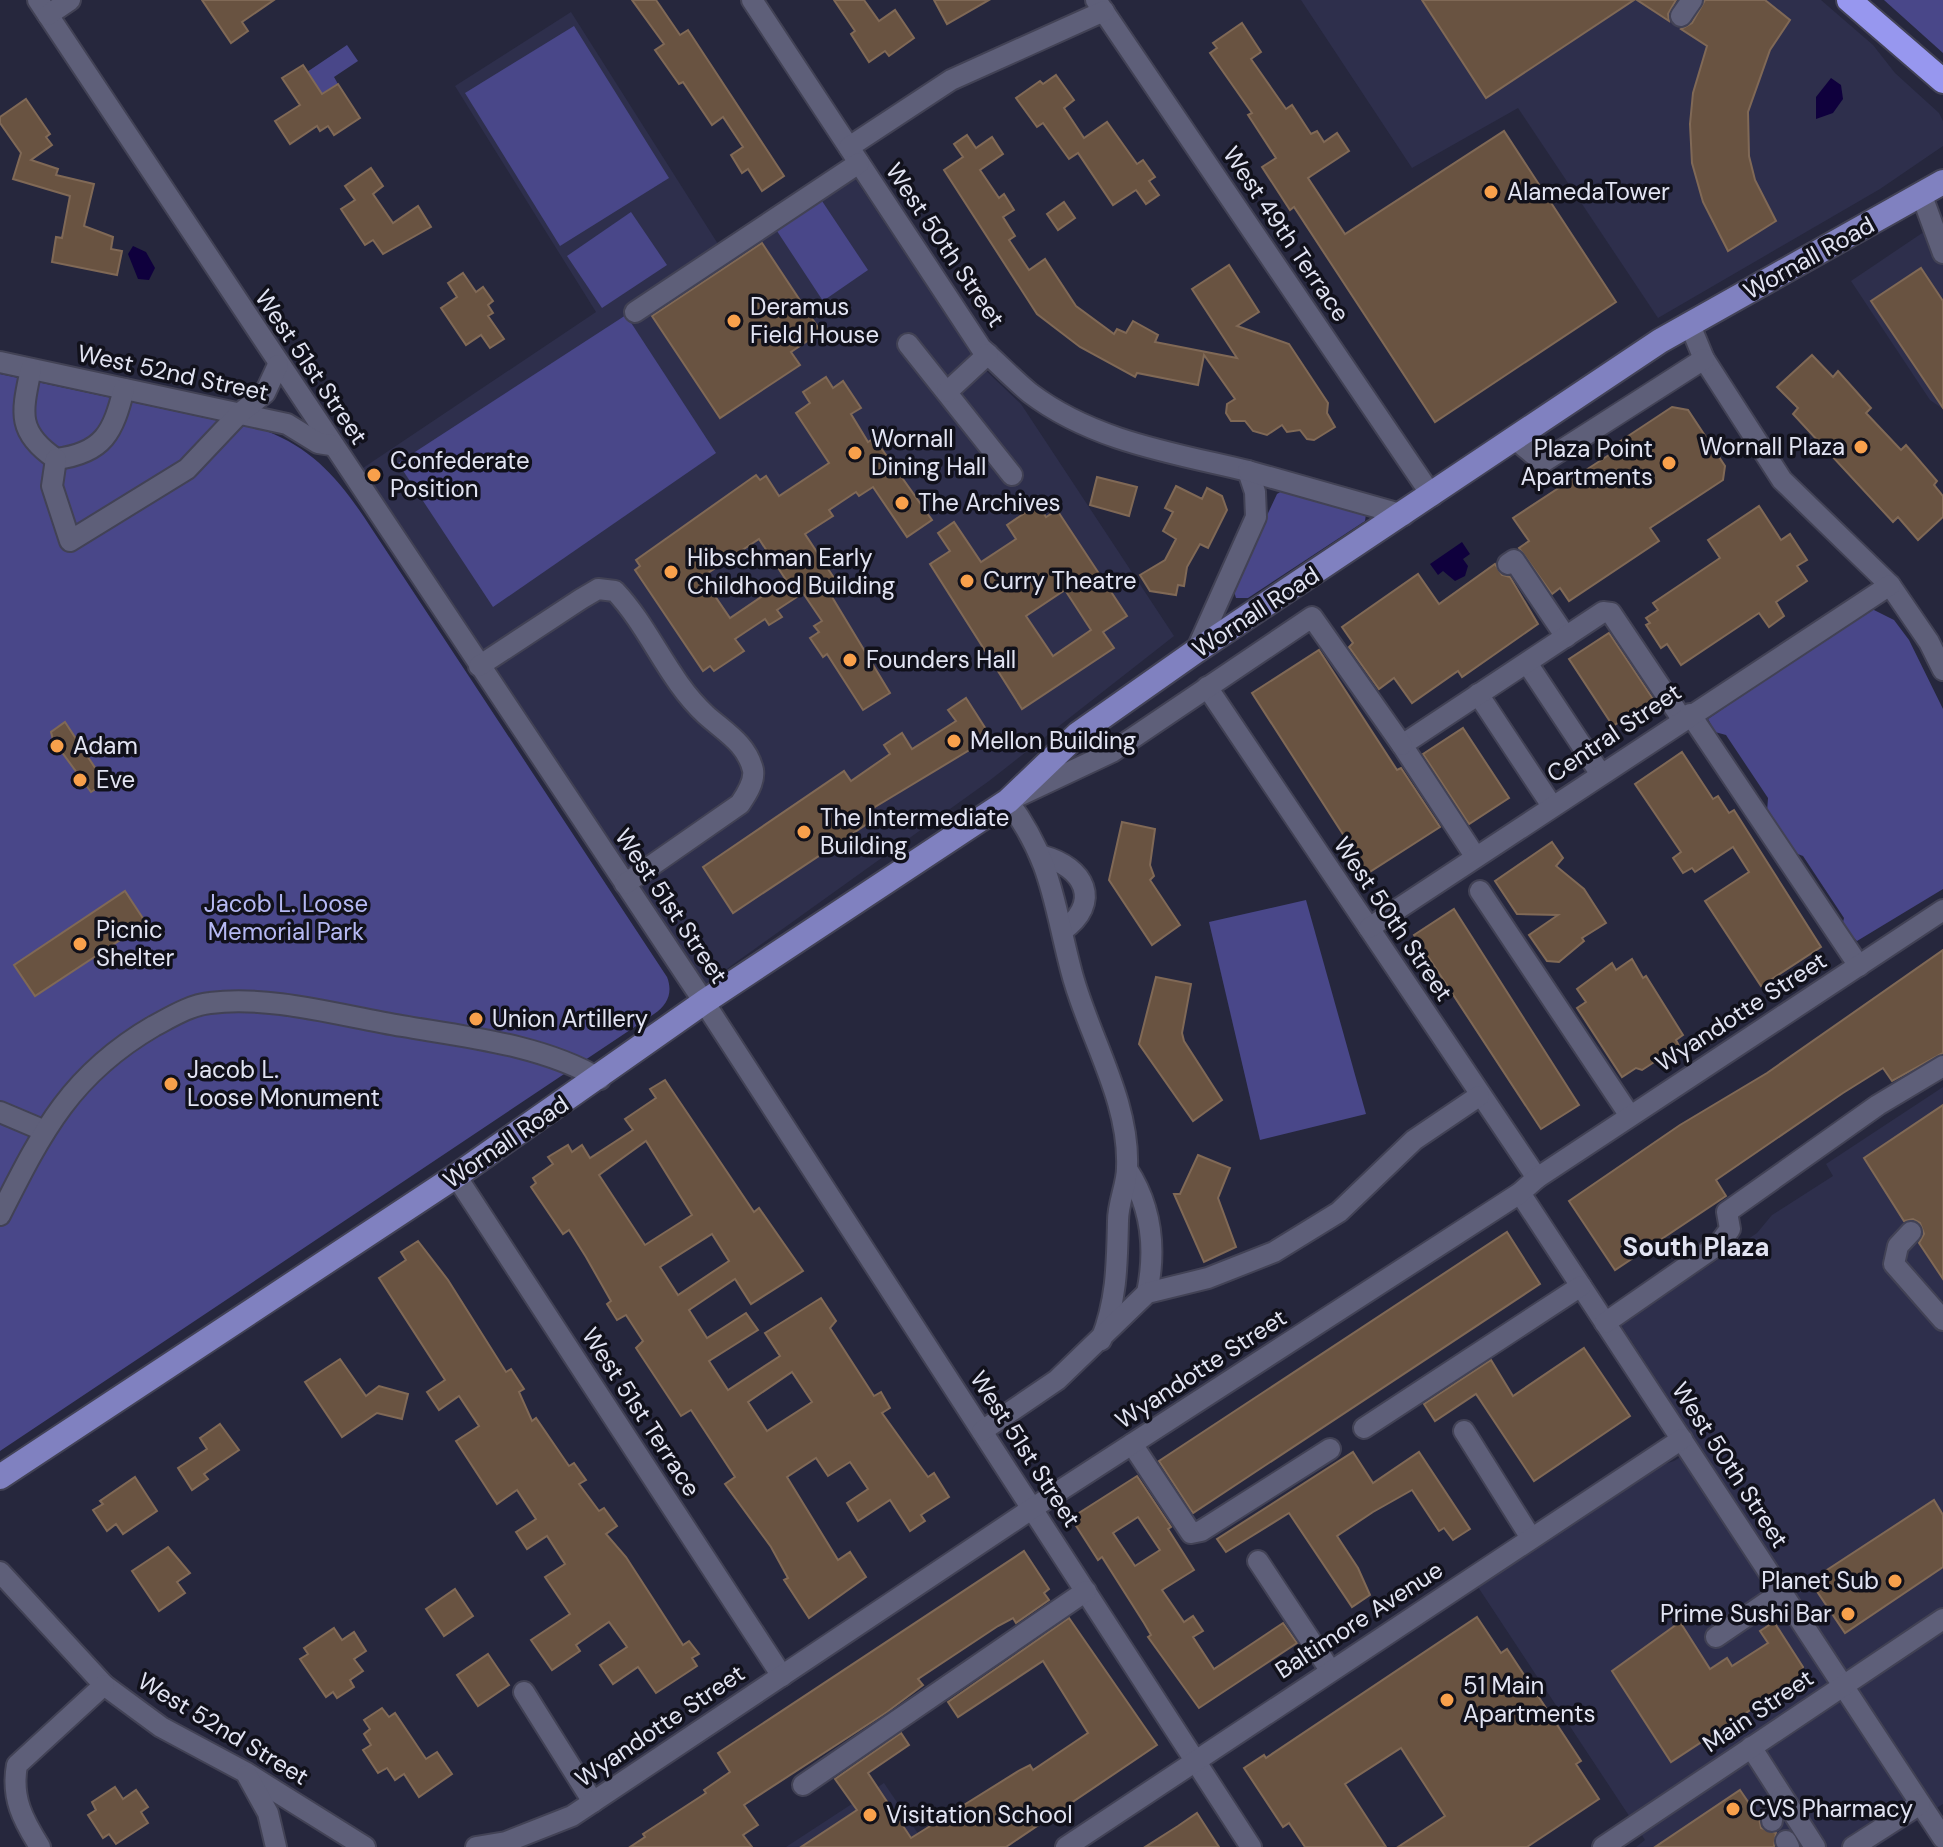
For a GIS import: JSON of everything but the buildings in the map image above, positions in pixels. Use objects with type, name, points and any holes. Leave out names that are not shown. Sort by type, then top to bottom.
[{"type":"highway","points":[[1849,0],[1943,81]]},
{"type":"main road","name":"Wornall Road","points":[[0,1477],[456,1176],[600,1079],[704,1002],[1008,801],[1078,734],[1196,651],[1690,325],[1943,182]]},
{"type":"street","points":[[43,7],[70,0]]},
{"type":"street","name":"West 50th Street","points":[[752,0],[988,354],[1031,394],[1091,428],[1120,440],[1248,471],[1404,515]]},
{"type":"street","points":[[635,312],[854,155],[951,80],[1100,5]]},
{"type":"street","name":"West 49th Terrace","points":[[1100,5],[1432,496]]},
{"type":"street","name":"West 51st Street","points":[[43,7],[331,445],[704,1002],[1251,1847]]},
{"type":"street","points":[[1922,196],[1943,253]]},
{"type":"street","points":[[1690,325],[1704,359],[1782,480],[1890,585],[1929,642],[1943,670]]},
{"type":"street","points":[[908,344],[1012,475]]},
{"type":"street","points":[[947,392],[988,354]]},
{"type":"street","points":[[1516,440],[1543,462],[1704,359]]},
{"type":"street","name":"West 52nd Street","points":[[0,362],[287,424],[318,443],[331,445]]},
{"type":"street","points":[[56,459],[52,486],[70,541],[187,469],[239,414],[265,393],[278,365]]},
{"type":"street","points":[[31,369],[23,408],[26,426],[36,445],[56,459],[78,456],[98,445],[114,427],[124,389]]},
{"type":"street","points":[[1196,651],[1256,517],[1255,492],[1248,471]]},
{"type":"street","points":[[1508,564],[1514,560],[1566,637]]},
{"type":"street","name":"Central Street","points":[[1369,928],[1686,716],[1890,585]]},
{"type":"street","points":[[479,666],[598,589],[615,591],[630,607],[684,689],[744,750],[754,773],[749,791],[740,804],[625,884]]},
{"type":"street","points":[[1475,856],[1402,745],[1603,612],[1611,613],[1859,966]]},
{"type":"street","name":"Wornall Road","points":[[1008,801],[1112,752],[1312,617],[1402,745]]},
{"type":"street","points":[[1527,663],[1600,773]]},
{"type":"street","name":"West 50th Street","points":[[1207,687],[1537,1178]]},
{"type":"street","points":[[1478,694],[1552,806]]},
{"type":"street","points":[[1008,801],[1043,856],[1071,971],[1115,1094],[1127,1169],[1142,1192],[1148,1221],[1153,1262],[1147,1293]]},
{"type":"street","points":[[1043,856],[1064,862],[1078,872],[1085,890],[1081,909],[1073,923],[1062,931]]},
{"type":"street","points":[[1480,891],[1630,1116]]},
{"type":"street","name":"Wyandotte Street","points":[[476,1847],[506,1842],[551,1826],[593,1802],[1033,1508],[1520,1193],[1537,1178],[1943,910]]},
{"type":"street","points":[[0,1215],[45,1131],[75,1087],[111,1055],[168,1019],[208,1003],[257,1003],[412,1028],[569,1060],[600,1079]]},
{"type":"street","points":[[1605,1323],[1719,1244],[1730,1229],[1727,1212],[1878,1105],[1943,1066]]},
{"type":"street","points":[[982,1431],[1057,1380],[1147,1293],[1208,1278],[1274,1252],[1339,1212],[1414,1140],[1479,1096]]},
{"type":"street","points":[[0,1112],[45,1131]]},
{"type":"street","points":[[1101,1340],[1117,1284],[1118,1202],[1127,1169]]},
{"type":"street","name":"West 51st Terrace","points":[[456,1176],[782,1676]]},
{"type":"street","name":"West 50th Street","points":[[1520,1193],[1943,1838]]},
{"type":"street","points":[[1911,1232],[1898,1246],[1894,1264],[1943,1320]]},
{"type":"street","points":[[1364,1428],[1581,1286]]},
{"type":"street","points":[[1464,1431],[1531,1538]]},
{"type":"street","name":"Baltimore Avenue","points":[[1066,1847],[1682,1439]]},
{"type":"street","points":[[1132,1444],[1191,1533],[1201,1531],[1330,1449]]},
{"type":"street","points":[[1258,1561],[1330,1670]]},
{"type":"street","name":"West 52nd Street","points":[[0,1572],[104,1685],[161,1727],[245,1772],[365,1847]]},
{"type":"street","points":[[803,1785],[1086,1591]]},
{"type":"street","points":[[1716,1637],[1782,1592]]},
{"type":"street","name":"Main Street","points":[[1603,1847],[1943,1619]]},
{"type":"street","points":[[40,1847],[23,1820],[17,1801],[14,1783],[17,1765],[104,1685]]},
{"type":"street","points":[[524,1692],[593,1802]]},
{"type":"street","points":[[1751,1747],[1815,1847]]},
{"type":"street","points":[[245,1772],[268,1813],[276,1847]]},
{"type":"street","points":[[1772,1821],[1772,1812],[1782,1796]]},
{"type":"street","points":[[1853,1847],[1920,1804]]},
{"type":"shaded area","points":[[1301,0],[1821,0],[1873,45],[1895,73],[1939,113],[1943,121],[1943,146],[1880,189],[1658,318],[1518,108],[1412,168]]},
{"type":"shaded area","points":[[571,12],[718,244],[844,162],[978,363],[1021,404],[1174,636],[989,781],[703,986],[360,470],[596,312],[455,86]]},
{"type":"shaded area","points":[[1831,78],[1841,85],[1843,99],[1833,113],[1816,119],[1816,97]]},
{"type":"shaded area","points":[[1943,219],[1943,409],[1930,400],[1851,281]]},
{"type":"shaded area","points":[[133,246],[146,252],[155,268],[149,280],[138,279],[128,254]]},
{"type":"shaded area","points":[[1462,542],[1470,554],[1463,559],[1468,566],[1465,576],[1455,581],[1443,571],[1438,575],[1430,564]]},
{"type":"shaded area","points":[[1943,1087],[1943,1804],[1876,1847],[1636,1847],[1645,1840],[1478,1587],[1659,1466],[1674,1461],[1699,1445],[1621,1325],[1757,1233],[1772,1215],[1833,1176],[1826,1164]]},
{"type":"shaded area","name":"Visitation School","points":[[884,1783],[927,1847],[786,1847]]},
{"type":"green space","points":[[1884,0],[1943,0],[1943,53]]},
{"type":"green space","points":[[574,26],[669,178],[560,246],[465,93]]},
{"type":"green space","points":[[347,45],[358,61],[334,77],[338,84],[322,94],[307,72]]},
{"type":"green space","points":[[820,198],[868,270],[823,301],[775,228]]},
{"type":"green space","points":[[631,212],[667,265],[602,308],[567,256]]},
{"type":"green space","points":[[626,315],[716,453],[493,607],[398,463]]},
{"type":"green space","name":"Jacob L. Loose Memorial Park","points":[[0,374],[266,431],[296,446],[322,465],[364,517],[667,977],[669,993],[666,1002],[654,1014],[0,1451]]},
{"type":"green space","points":[[1285,489],[1366,514],[1365,521],[1248,598],[1236,598],[1233,588],[1277,494]]},
{"type":"green space","points":[[1870,608],[1894,620],[1909,640],[1943,709],[1943,889],[1857,941],[1842,926],[1844,918],[1803,856],[1795,853],[1767,812],[1768,798],[1726,735],[1715,732],[1708,719]]},
{"type":"green space","points":[[1306,900],[1366,1114],[1260,1140],[1209,922]]},
{"type":"place","name":"AlamedaTower","points":[[1491,192]]},
{"type":"place","name":"Deramus Field House","points":[[734,321]]},
{"type":"place","name":"Wornall Plaza","points":[[1861,447]]},
{"type":"place","name":"Wornall Dining Hall","points":[[855,453]]},
{"type":"place","name":"Plaza Point Apartments","points":[[1669,463]]},
{"type":"place","name":"Confederate Position","points":[[374,475]]},
{"type":"place","name":"The Archives","points":[[902,503]]},
{"type":"place","name":"Hibschman Early Childhood Building","points":[[671,572]]},
{"type":"place","name":"Curry Theatre","points":[[967,581]]},
{"type":"place","name":"Founders Hall","points":[[850,660]]},
{"type":"place","name":"Mellon Building","points":[[954,741]]},
{"type":"place","name":"Adam","points":[[57,746]]},
{"type":"place","name":"Eve","points":[[80,780]]},
{"type":"place","name":"The Intermediate Building","points":[[804,832]]},
{"type":"place","name":"Picnic Shelter","points":[[80,944]]},
{"type":"place","name":"Union Artillery","points":[[476,1019]]},
{"type":"place","name":"Jacob L. Loose Monument","points":[[171,1084]]},
{"type":"place","name":"Planet Sub","points":[[1895,1581]]},
{"type":"place","name":"Prime Sushi Bar","points":[[1848,1614]]},
{"type":"place","name":"51 Main Apartments","points":[[1447,1700]]},
{"type":"place","name":"CVS Pharmacy","points":[[1733,1809]]},
{"type":"place","name":"Visitation School","points":[[870,1815]]},
{"type":"district","name":"South Plaza","points":[[1696,1247]]}]
